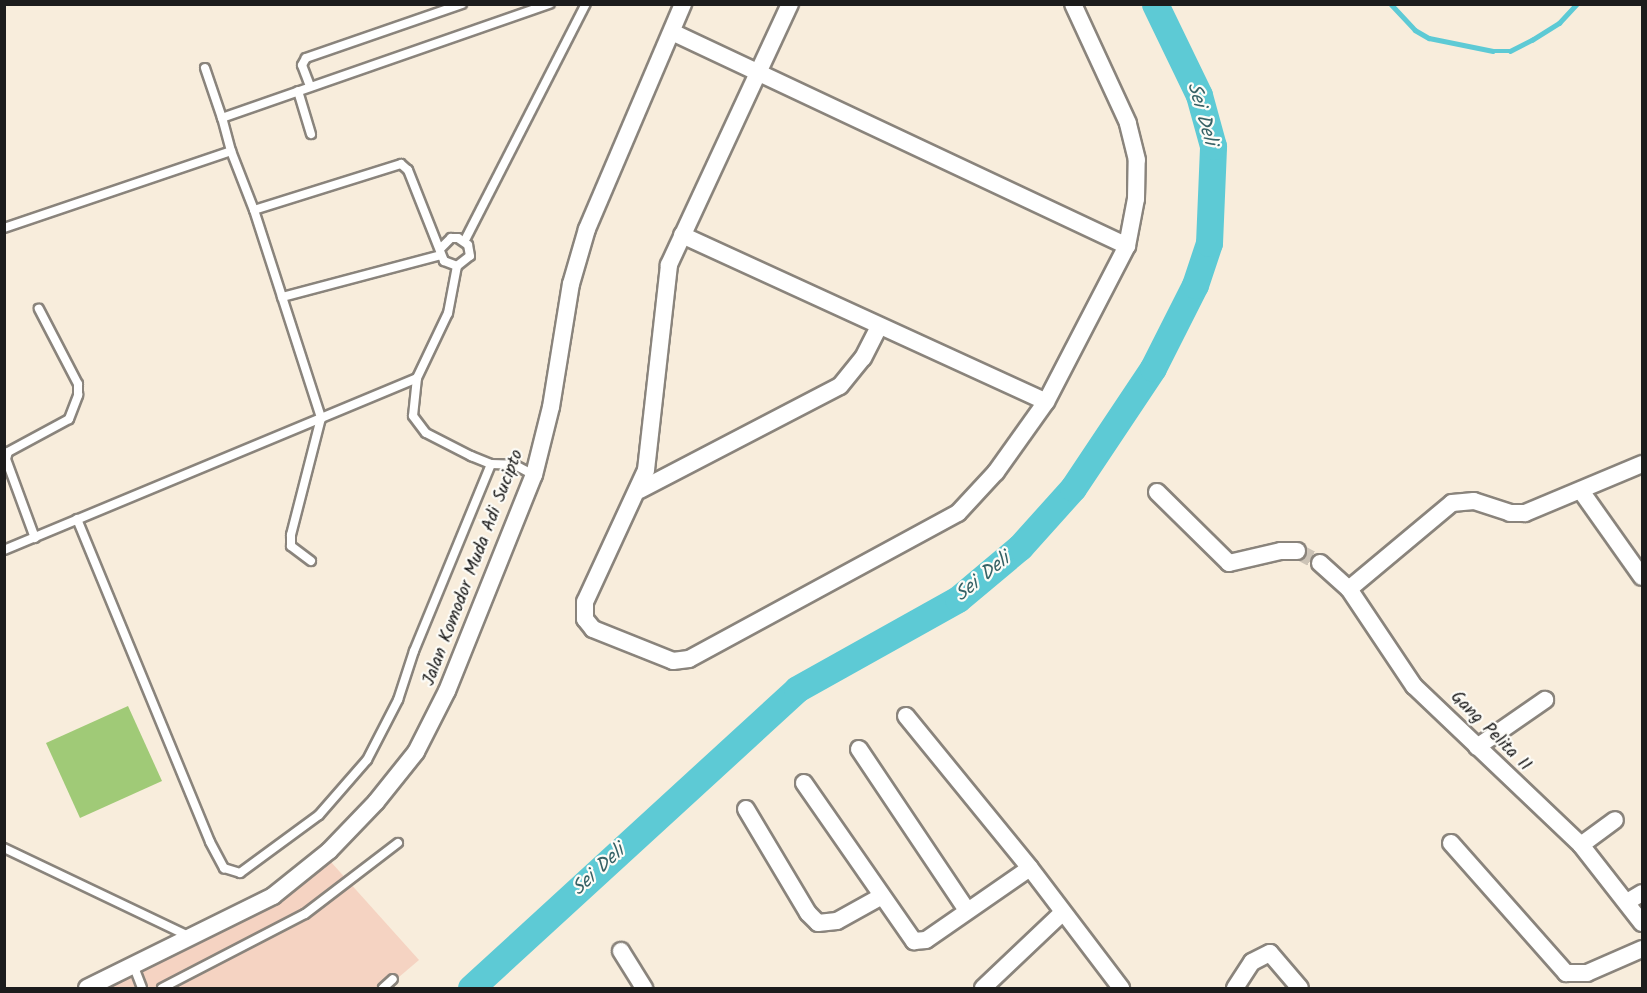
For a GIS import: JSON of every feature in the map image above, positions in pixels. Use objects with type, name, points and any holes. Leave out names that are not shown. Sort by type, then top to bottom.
[{"type":"street","name":"Jalan Komodor Muda Adi Sucipto","points":[[87,988],[194,938],[273,896],[304,874],[397,777],[416,752],[447,692],[534,475],[577,261],[683,4]]},
{"type":"street","points":[[790,4],[682,235],[665,281],[654,411],[640,490],[589,591],[585,619],[603,633],[662,657],[682,660],[958,513],[996,472],[1046,402],[1127,246],[1136,199],[1137,160],[1128,123],[1073,4]]},
{"type":"street","points":[[672,32],[1127,246]]},
{"type":"street","points":[[682,235],[1046,402]]},
{"type":"street","points":[[640,490],[840,386],[863,358],[879,327]]},
{"type":"street","points":[[1349,589],[1452,503],[1474,501],[1510,513],[1525,513],[1642,464]]},
{"type":"street","points":[[1581,491],[1642,577]]},
{"type":"street","points":[[1157,492],[1206,544],[1234,564],[1281,551],[1297,551]]},
{"type":"street","name":"Gang Pelita II","points":[[1320,563],[1349,589],[1414,686],[1581,845],[1642,923]]},
{"type":"street","points":[[1477,747],[1545,700]]},
{"type":"street","points":[[906,716],[1030,868],[1121,988]]},
{"type":"street","points":[[859,749],[966,909]]},
{"type":"street","points":[[804,783],[910,938],[917,942],[926,940],[966,909],[1030,868]]},
{"type":"street","points":[[746,809],[808,913],[818,923],[837,921],[882,896]]},
{"type":"street","points":[[1581,845],[1615,820]]},
{"type":"street","points":[[1451,843],[1550,958],[1574,982],[1642,949]]},
{"type":"street","points":[[1627,902],[1642,892]]},
{"type":"street","points":[[983,988],[1062,913]]},
{"type":"street","points":[[621,951],[644,988]]},
{"type":"street","points":[[1235,988],[1252,962],[1270,954],[1300,988]]},
{"type":"lane","points":[[310,86],[302,65],[306,58],[462,4]]},
{"type":"lane","points":[[222,118],[550,4]]},
{"type":"lane","points":[[534,475],[515,465],[491,464],[417,426],[412,405],[417,378],[447,313],[457,266],[470,256],[465,240],[586,4]]},
{"type":"lane","points":[[205,68],[231,151],[254,210],[321,418],[291,535],[291,546],[311,561]]},
{"type":"lane","points":[[298,91],[311,134]]},
{"type":"lane","points":[[4,228],[231,151]]},
{"type":"lane","points":[[254,210],[401,164],[408,170],[444,261],[457,266]]},
{"type":"lane","points":[[282,297],[441,251],[451,238],[465,240]]},
{"type":"lane","points":[[35,537],[6,459],[8,452],[69,419],[78,394],[78,384],[39,309]]},
{"type":"lane","points":[[4,550],[417,378]]},
{"type":"lane","points":[[77,519],[210,842],[224,868],[240,873],[319,815],[372,752],[398,700],[414,651],[491,464]]},
{"type":"lane","points":[[162,988],[305,914],[398,843]]},
{"type":"lane","points":[[4,848],[194,938]]},
{"type":"lane","points":[[134,967],[142,988]]},
{"type":"lane","points":[[384,988],[393,979]]},
{"type":"shaded area","points":[[331,862],[419,960],[386,988],[108,988]]},
{"type":"green space","points":[[128,706],[162,781],[80,818],[46,743]]},
{"type":"waterway","name":"Sei Deli","points":[[471,988],[797,689],[958,599],[1020,547],[1073,488],[1153,368],[1195,285],[1209,243],[1213,146],[1199,95],[1155,4]]},
{"type":"waterway","points":[[1391,4],[1415,30],[1429,38],[1493,51],[1510,51],[1532,40],[1559,23],[1577,4]]},
{"type":"tunnel","points":[[1297,551],[1320,563]]}]
